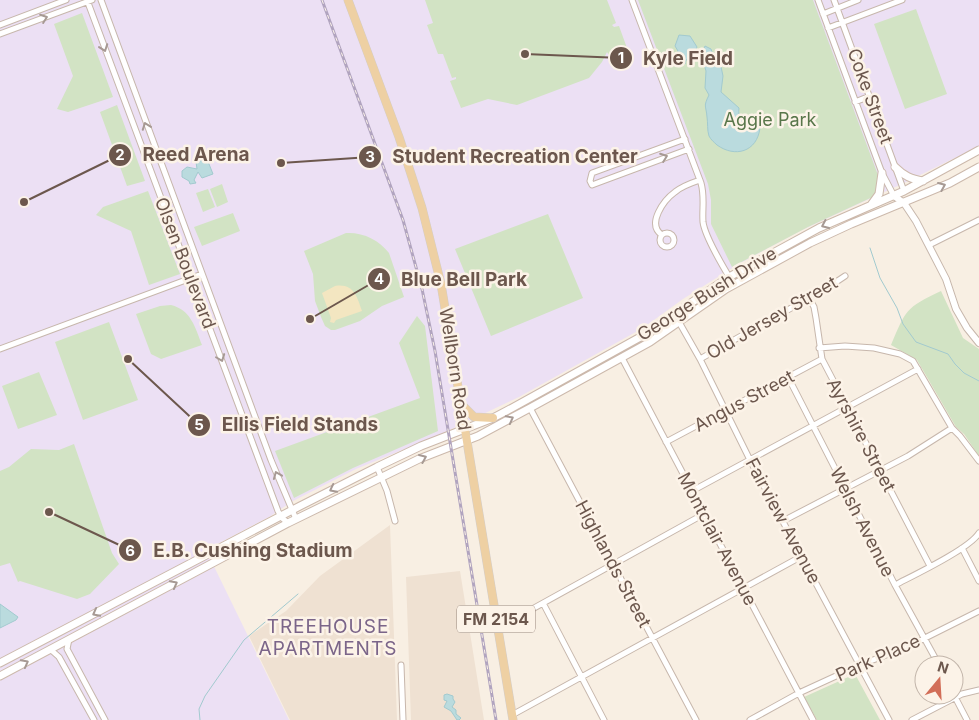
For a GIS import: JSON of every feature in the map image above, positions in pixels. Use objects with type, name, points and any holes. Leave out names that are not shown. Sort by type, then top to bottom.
[{"type":"main road","name":"Wellborn Road","points":[[348,0],[399,137],[425,217],[441,284],[513,717]]},
{"type":"main road","name":"George Bush Drive","points":[[0,663],[377,467],[421,446],[493,418],[564,380],[659,325],[728,277],[819,228],[904,191],[979,150]]},
{"type":"main road","points":[[895,167],[911,179],[923,181]]},
{"type":"main road","name":"George Bush Drive","points":[[124,610],[296,519],[419,460],[478,436],[622,358],[734,285],[826,235],[950,183],[979,167]]},
{"type":"main road","points":[[870,206],[879,194],[882,185],[882,173]]},
{"type":"main road","points":[[622,358],[622,353],[658,331],[659,325]]},
{"type":"main road","points":[[462,405],[474,417],[493,418]]},
{"type":"main road","points":[[0,676],[124,610],[124,606],[147,593],[153,583]]},
{"type":"street","points":[[0,24],[66,0]]},
{"type":"street","name":"Olsen Boulevard","points":[[101,0],[252,408],[296,519]]},
{"type":"street","points":[[632,0],[700,180],[704,197],[703,218],[705,229],[728,277],[734,285]]},
{"type":"street","points":[[818,0],[882,173],[894,196],[904,203],[916,220],[930,245],[948,285],[956,309],[967,328],[979,343]]},
{"type":"street","name":"Coke Street","points":[[834,0],[904,191]]},
{"type":"street","points":[[823,14],[858,0]]},
{"type":"street","points":[[828,28],[902,0]]},
{"type":"street","points":[[0,34],[89,1]]},
{"type":"street","name":"Olsen Boulevard","points":[[89,1],[123,98],[281,517],[288,523]]},
{"type":"street","points":[[123,98],[136,96]]},
{"type":"street","points":[[855,102],[870,96]]},
{"type":"street","points":[[685,139],[592,173],[590,181],[592,185],[688,148]]},
{"type":"street","points":[[662,235],[656,228],[655,223],[663,204],[678,190],[700,180]]},
{"type":"street","points":[[904,191],[904,203]]},
{"type":"street","points":[[930,245],[979,220]]},
{"type":"street","points":[[0,349],[202,274]]},
{"type":"street","name":"Old Jersey Street","points":[[700,359],[828,288],[845,276]]},
{"type":"street","name":"Ayrshire Street","points":[[809,298],[814,307],[822,359],[930,566]]},
{"type":"street","name":"Fairview Avenue","points":[[679,322],[700,359],[750,460],[889,720]]},
{"type":"street","points":[[819,348],[846,346],[889,350],[913,361],[952,428],[965,441],[979,461]]},
{"type":"street","name":"Montclair Avenue","points":[[622,358],[813,720]]},
{"type":"street","name":"Angus Street","points":[[666,442],[822,359]]},
{"type":"street","points":[[692,491],[918,369]]},
{"type":"street","name":"Welsh Avenue","points":[[788,377],[895,586],[934,655]]},
{"type":"street","points":[[241,411],[252,408]]},
{"type":"street","name":"Highlands Street","points":[[530,408],[696,720]]},
{"type":"street","points":[[784,522],[934,441],[952,428]]},
{"type":"street","points":[[377,467],[382,477],[395,522]]},
{"type":"street","points":[[498,628],[704,514]]},
{"type":"street","points":[[895,586],[975,540],[979,533]]},
{"type":"street","points":[[962,548],[979,581]]},
{"type":"street","points":[[513,717],[581,677],[802,556]]},
{"type":"street","points":[[543,603],[604,720]]},
{"type":"street","name":"Park Place","points":[[750,720],[799,693],[925,638],[979,611]]},
{"type":"street","points":[[69,639],[67,649],[104,720]]},
{"type":"street","points":[[50,649],[59,657],[94,720]]},
{"type":"street","points":[[401,665],[403,720]]},
{"type":"street","points":[[80,694],[88,689]]},
{"type":"street","points":[[964,693],[979,690]]},
{"type":"street","points":[[912,720],[939,705]]},
{"type":"street","points":[[960,705],[967,720]]},
{"type":"shaded area","points":[[0,0],[979,0],[979,146],[800,231],[737,265],[683,299],[643,328],[519,397],[439,435],[356,469],[293,501],[269,517],[206,550],[289,720],[0,720]]},
{"type":"shaded area","name":"TREEHOUSE APARTMENTS","points":[[390,525],[397,720],[290,720],[249,636],[286,611],[320,576]]},
{"type":"shaded area","points":[[460,571],[484,720],[411,720],[406,577]]},
{"type":"green space","points":[[425,0],[607,0],[616,23],[612,25],[614,27],[619,26],[627,48],[609,55],[607,52],[602,62],[589,78],[517,105],[488,99],[461,108],[450,81],[456,79],[456,77],[452,78],[443,54],[438,54],[427,25],[433,23]]},
{"type":"green space","name":"Aggie Park","points":[[638,0],[813,0],[880,181],[877,195],[808,227],[732,267],[711,224],[711,200],[708,184]]},
{"type":"green space","points":[[916,9],[947,94],[905,109],[874,24]]},
{"type":"green space","points":[[82,13],[113,97],[68,112],[57,109],[73,76],[54,24]]},
{"type":"green space","points":[[117,105],[145,181],[127,186],[100,112]]},
{"type":"green space","points":[[222,184],[228,202],[217,207],[210,189]]},
{"type":"green space","points":[[208,189],[215,207],[203,212],[196,193]]},
{"type":"green space","points":[[148,191],[180,274],[149,285],[131,231],[96,215],[103,207]]},
{"type":"green space","points":[[233,213],[240,231],[202,246],[194,227]]},
{"type":"green space","points":[[548,214],[583,298],[491,336],[455,249]]},
{"type":"green space","points":[[346,233],[364,235],[385,248],[389,253],[404,297],[382,306],[360,321],[331,330],[325,326],[315,301],[313,274],[304,251]]},
{"type":"green space","points":[[941,291],[963,338],[979,349],[979,456],[964,434],[956,427],[917,360],[891,345],[908,311],[913,306]]},
{"type":"green space","points":[[171,305],[178,307],[188,315],[202,345],[161,359],[151,354],[136,314],[160,306]]},
{"type":"green space","points":[[417,316],[425,326],[438,431],[353,468],[294,498],[275,451],[420,398],[399,343]]},
{"type":"green space","points":[[109,322],[138,400],[83,420],[55,342]]},
{"type":"green space","points":[[39,372],[57,415],[18,429],[2,386]]},
{"type":"green space","points":[[74,444],[112,553],[119,564],[90,594],[77,599],[20,581],[18,582],[10,563],[0,566],[0,471],[9,467],[31,449],[59,450]]},
{"type":"green space","points":[[855,674],[880,720],[817,720],[804,697]]},
{"type":"sand","points":[[335,286],[351,289],[362,311],[336,320],[334,323],[330,322],[331,318],[322,293]]},
{"type":"water","points":[[679,35],[690,36],[697,47],[692,58],[686,60],[685,64],[676,63],[678,51],[675,46]]},
{"type":"water","points":[[705,46],[716,54],[716,59],[720,62],[723,76],[721,92],[739,108],[742,120],[760,128],[755,143],[744,150],[738,152],[724,149],[717,145],[709,136],[705,106],[709,95],[705,88],[706,71],[701,55]]},
{"type":"water","points":[[207,159],[213,174],[202,178],[198,172],[194,180],[196,183],[190,184],[189,181],[182,177],[182,171],[187,167],[197,169],[196,162]]},
{"type":"water","points":[[0,604],[18,617],[16,620],[0,628]]},
{"type":"water","points":[[444,695],[453,696],[455,702],[452,707],[461,718],[459,720],[451,711],[444,707],[447,701],[444,700]]},
{"type":"waterway","points":[[870,248],[880,278],[897,308],[903,324],[916,342],[948,354],[964,373],[979,381]]},
{"type":"waterway","points":[[200,720],[199,709],[205,696],[244,640],[298,594]]},
{"type":"railway","points":[[322,0],[403,220],[422,289],[435,351],[496,720]]},
{"type":"place","name":"Kyle Field","points":[[525,54]]},
{"type":"place","name":"Student Recreation Center","points":[[281,163]]},
{"type":"place","name":"Reed Arena","points":[[24,202]]},
{"type":"place","name":"Blue Bell Park","points":[[310,319]]},
{"type":"place","name":"Ellis Field Stands","points":[[128,359]]},
{"type":"place","name":"E.B. Cushing Stadium","points":[[49,512]]},
{"type":"district","name":"TREEHOUSE APARTMENTS","points":[[328,637]]}]
